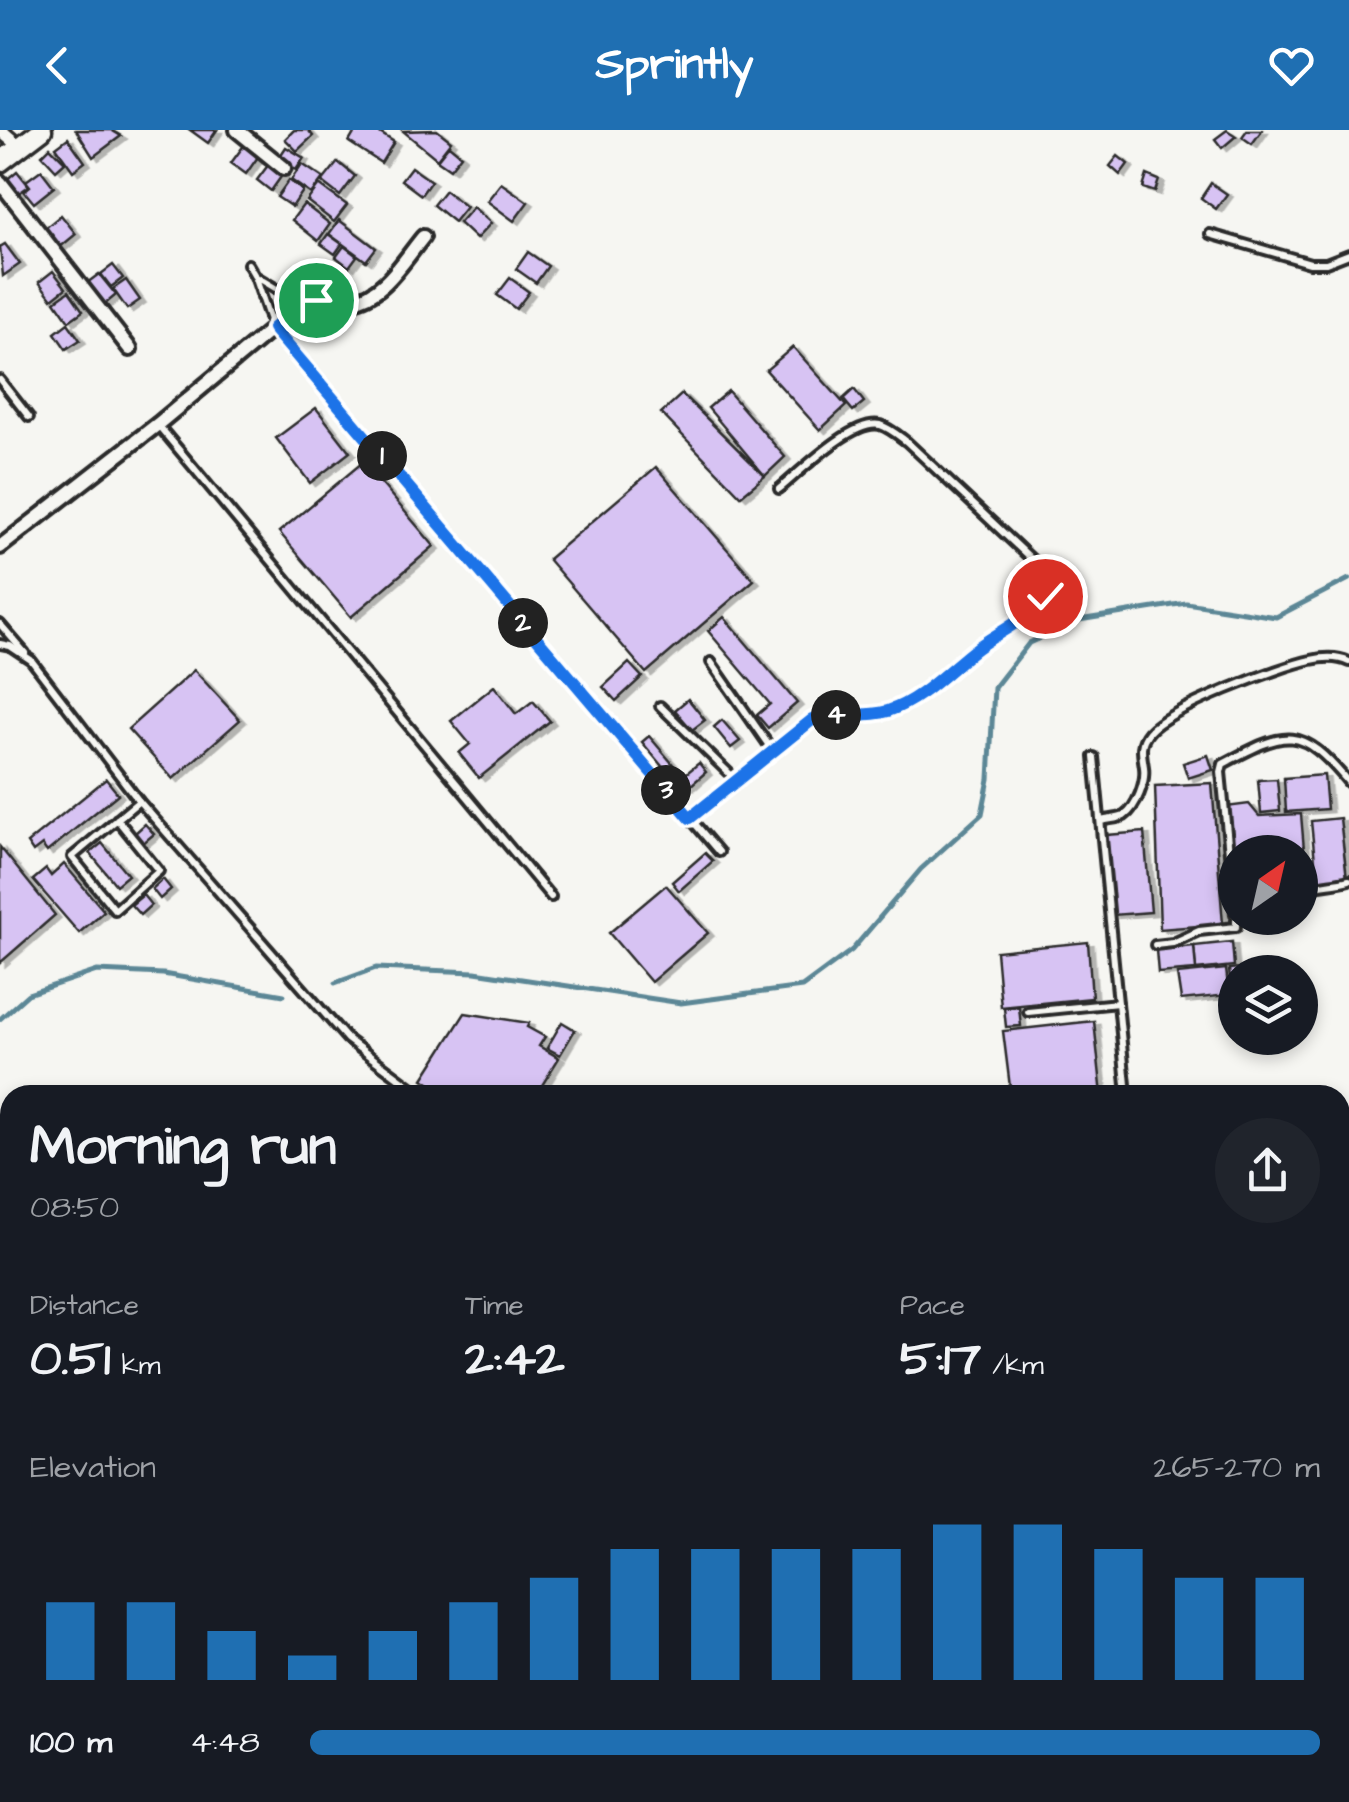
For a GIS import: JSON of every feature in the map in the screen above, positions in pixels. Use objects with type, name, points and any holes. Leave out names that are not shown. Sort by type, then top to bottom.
[{"type":"main road","points":[[0,162],[42,130]]},
{"type":"street","points":[[0,130],[20,147]]},
{"type":"street","points":[[237,130],[284,168]]},
{"type":"street","points":[[0,182],[130,349]]},
{"type":"street","points":[[0,547],[158,424],[302,304],[316,300],[352,302],[376,291],[423,236]]},
{"type":"lane","points":[[1210,234],[1310,263],[1349,254]]},
{"type":"lane","points":[[248,264],[273,328],[719,852]]},
{"type":"lane","points":[[255,276],[302,304]]},
{"type":"lane","points":[[0,380],[29,417]]},
{"type":"lane","points":[[158,424],[551,897]]},
{"type":"lane","points":[[690,818],[812,720],[825,714],[870,715],[912,700],[1037,607],[1045,596],[1043,570],[908,442],[876,424],[857,426],[779,489]]},
{"type":"lane","points":[[0,624],[139,801],[347,1039],[409,1085]]},
{"type":"lane","points":[[0,644],[30,660]]},
{"type":"lane","points":[[1100,820],[1123,816],[1134,804],[1145,772],[1140,750],[1146,734],[1157,724],[1230,688],[1310,660],[1339,657],[1349,662]]},
{"type":"lane","points":[[711,662],[772,750]]},
{"type":"lane","points":[[660,706],[736,780]]},
{"type":"lane","points":[[1227,835],[1222,764],[1279,738],[1300,738],[1322,750],[1349,783]]},
{"type":"lane","points":[[1094,757],[1126,1085]]},
{"type":"lane","points":[[117,819],[159,872],[115,910],[72,857],[117,819],[139,801]]},
{"type":"lane","points":[[1318,883],[1349,880]]},
{"type":"lane","points":[[1155,944],[1218,929]]},
{"type":"lane","points":[[1028,1012],[1118,1003]]},
{"type":"building","points":[[76,130],[111,130],[121,136],[93,157]]},
{"type":"building","points":[[190,130],[217,130],[208,143]]},
{"type":"building","points":[[294,130],[308,130],[313,136],[297,151],[285,139]]},
{"type":"building","points":[[356,130],[375,130],[394,142],[381,163],[349,142]]},
{"type":"building","points":[[437,130],[451,141],[437,159],[403,131]]},
{"type":"building","points":[[1227,130],[1236,136],[1222,148],[1215,139]]},
{"type":"building","points":[[1247,130],[1262,130],[1252,144],[1242,137]]},
{"type":"building","points":[[68,138],[85,162],[73,171],[56,147]]},
{"type":"building","points":[[245,144],[260,154],[246,174],[231,163]]},
{"type":"building","points":[[449,145],[461,155],[450,169],[437,160]]},
{"type":"building","points":[[50,147],[65,162],[56,170],[42,155]]},
{"type":"building","points":[[286,147],[304,158],[296,170],[278,159]]},
{"type":"building","points":[[1118,156],[1128,164],[1120,175],[1110,166]]},
{"type":"building","points":[[338,162],[355,176],[340,196],[322,182]]},
{"type":"building","points":[[269,164],[283,174],[271,191],[257,180]]},
{"type":"building","points":[[302,164],[323,178],[311,194],[291,180]]},
{"type":"building","points":[[411,167],[431,181],[421,195],[401,180]]},
{"type":"building","points":[[41,170],[54,187],[34,203],[24,191],[30,186],[26,181]]},
{"type":"building","points":[[17,171],[29,186],[16,195],[5,181]]},
{"type":"building","points":[[1147,175],[1159,180],[1155,192],[1143,188]]},
{"type":"building","points":[[289,180],[303,191],[292,207],[277,197]]},
{"type":"building","points":[[501,183],[528,202],[514,221],[487,201]]},
{"type":"building","points":[[1211,183],[1227,194],[1216,209],[1201,198]]},
{"type":"building","points":[[319,185],[347,205],[334,222],[307,201]]},
{"type":"building","points":[[445,190],[466,207],[454,222],[433,205]]},
{"type":"building","points":[[304,204],[330,224],[318,241],[292,220]]},
{"type":"building","points":[[473,207],[491,223],[476,239],[459,223]]},
{"type":"building","points":[[61,215],[76,234],[59,248],[44,229]]},
{"type":"building","points":[[339,220],[376,248],[366,261],[329,234]]},
{"type":"building","points":[[328,234],[342,244],[335,254],[321,244]]},
{"type":"building","points":[[5,244],[20,264],[3,276],[0,247]]},
{"type":"building","points":[[344,246],[357,256],[349,267],[336,257]]},
{"type":"building","points":[[528,252],[548,266],[536,283],[516,269]]},
{"type":"building","points":[[113,265],[123,278],[111,287],[101,274]]},
{"type":"building","points":[[53,271],[66,288],[52,299],[39,282]]},
{"type":"building","points":[[99,274],[116,295],[104,305],[87,283]]},
{"type":"building","points":[[510,278],[529,292],[516,309],[497,295]]},
{"type":"building","points":[[126,280],[140,300],[127,309],[113,289]]},
{"type":"building","points":[[69,291],[83,311],[69,321],[55,301]]},
{"type":"building","points":[[68,323],[80,340],[66,349],[55,333]]},
{"type":"building","points":[[793,347],[846,406],[820,430],[766,370]]},
{"type":"building","points":[[854,389],[864,402],[853,411],[843,399]]},
{"type":"building","points":[[728,391],[785,457],[765,476],[708,408]]},
{"type":"building","points":[[682,394],[765,476],[741,496],[661,413]]},
{"type":"building","points":[[316,408],[350,452],[310,483],[276,438]]},
{"type":"building","points":[[363,462],[434,546],[351,617],[279,532]]},
{"type":"building","points":[[656,467],[754,580],[646,673],[548,559]]},
{"type":"building","points":[[724,617],[797,703],[768,728],[757,715],[770,704],[708,631]]},
{"type":"building","points":[[629,663],[642,677],[616,701],[603,687]]},
{"type":"building","points":[[194,670],[240,720],[173,779],[128,729]]},
{"type":"building","points":[[494,686],[516,714],[533,701],[550,721],[479,778],[459,753],[470,744],[451,721]]},
{"type":"building","points":[[688,699],[705,720],[692,730],[675,710]]},
{"type":"building","points":[[722,720],[740,741],[731,748],[714,727]]},
{"type":"building","points":[[649,736],[683,776],[699,763],[706,772],[690,786],[680,788],[642,742]]},
{"type":"building","points":[[1208,755],[1213,770],[1188,778],[1183,763]]},
{"type":"building","points":[[1324,775],[1327,809],[1286,812],[1284,778]]},
{"type":"building","points":[[106,779],[118,794],[47,852],[42,845],[33,852],[27,843]]},
{"type":"building","points":[[1277,779],[1280,811],[1261,813],[1258,780]]},
{"type":"building","points":[[1212,783],[1218,924],[1160,929],[1155,786]]},
{"type":"building","points":[[1249,804],[1259,816],[1301,814],[1303,835],[1230,835],[1226,807]]},
{"type":"building","points":[[1340,818],[1347,878],[1318,881],[1318,835],[1312,835],[1311,821]]},
{"type":"building","points":[[145,824],[154,834],[142,844],[134,834]]},
{"type":"building","points":[[1144,832],[1151,912],[1113,915],[1107,835]]},
{"type":"building","points":[[102,843],[128,875],[116,885],[90,853]]},
{"type":"building","points":[[0,847],[55,915],[0,963]]},
{"type":"building","points":[[705,853],[713,861],[679,891],[672,882]]},
{"type":"building","points":[[64,864],[104,911],[79,933],[33,880],[46,869],[51,876]]},
{"type":"building","points":[[163,879],[171,889],[160,899],[152,889]]},
{"type":"building","points":[[666,885],[708,933],[651,982],[609,933]]},
{"type":"building","points":[[143,895],[151,905],[140,915],[131,905]]},
{"type":"building","points":[[1088,942],[1092,998],[1001,1007],[996,951]]},
{"type":"building","points":[[1232,942],[1233,955],[1218,955],[1218,968],[1196,970],[1194,946]]},
{"type":"building","points":[[1194,946],[1196,970],[1158,973],[1156,950]]},
{"type":"building","points":[[1218,970],[1218,996],[1181,1000],[1177,974]]},
{"type":"building","points":[[1019,1007],[1021,1026],[1006,1027],[1004,1008]]},
{"type":"building","points":[[465,1013],[529,1023],[527,1027],[545,1037],[539,1046],[559,1058],[542,1085],[432,1085],[423,1079]]},
{"type":"building","points":[[1094,1021],[1101,1085],[1010,1085],[1003,1031]]},
{"type":"building","points":[[562,1022],[575,1030],[560,1055],[547,1048]]},
{"type":"waterway","points":[[335,983],[376,968],[475,972],[681,1003],[802,987],[852,950],[921,869],[982,814],[989,779],[994,688],[1029,643],[1079,620],[1186,603],[1276,617],[1349,579]]},
{"type":"waterway","points":[[0,1019],[28,994],[97,971],[163,974],[284,995]]},
{"type":"route","points":[[316,300],[302,304],[273,328],[690,818],[812,720],[825,714],[870,715],[912,700],[980,646],[1024,618],[1045,596]]}]
